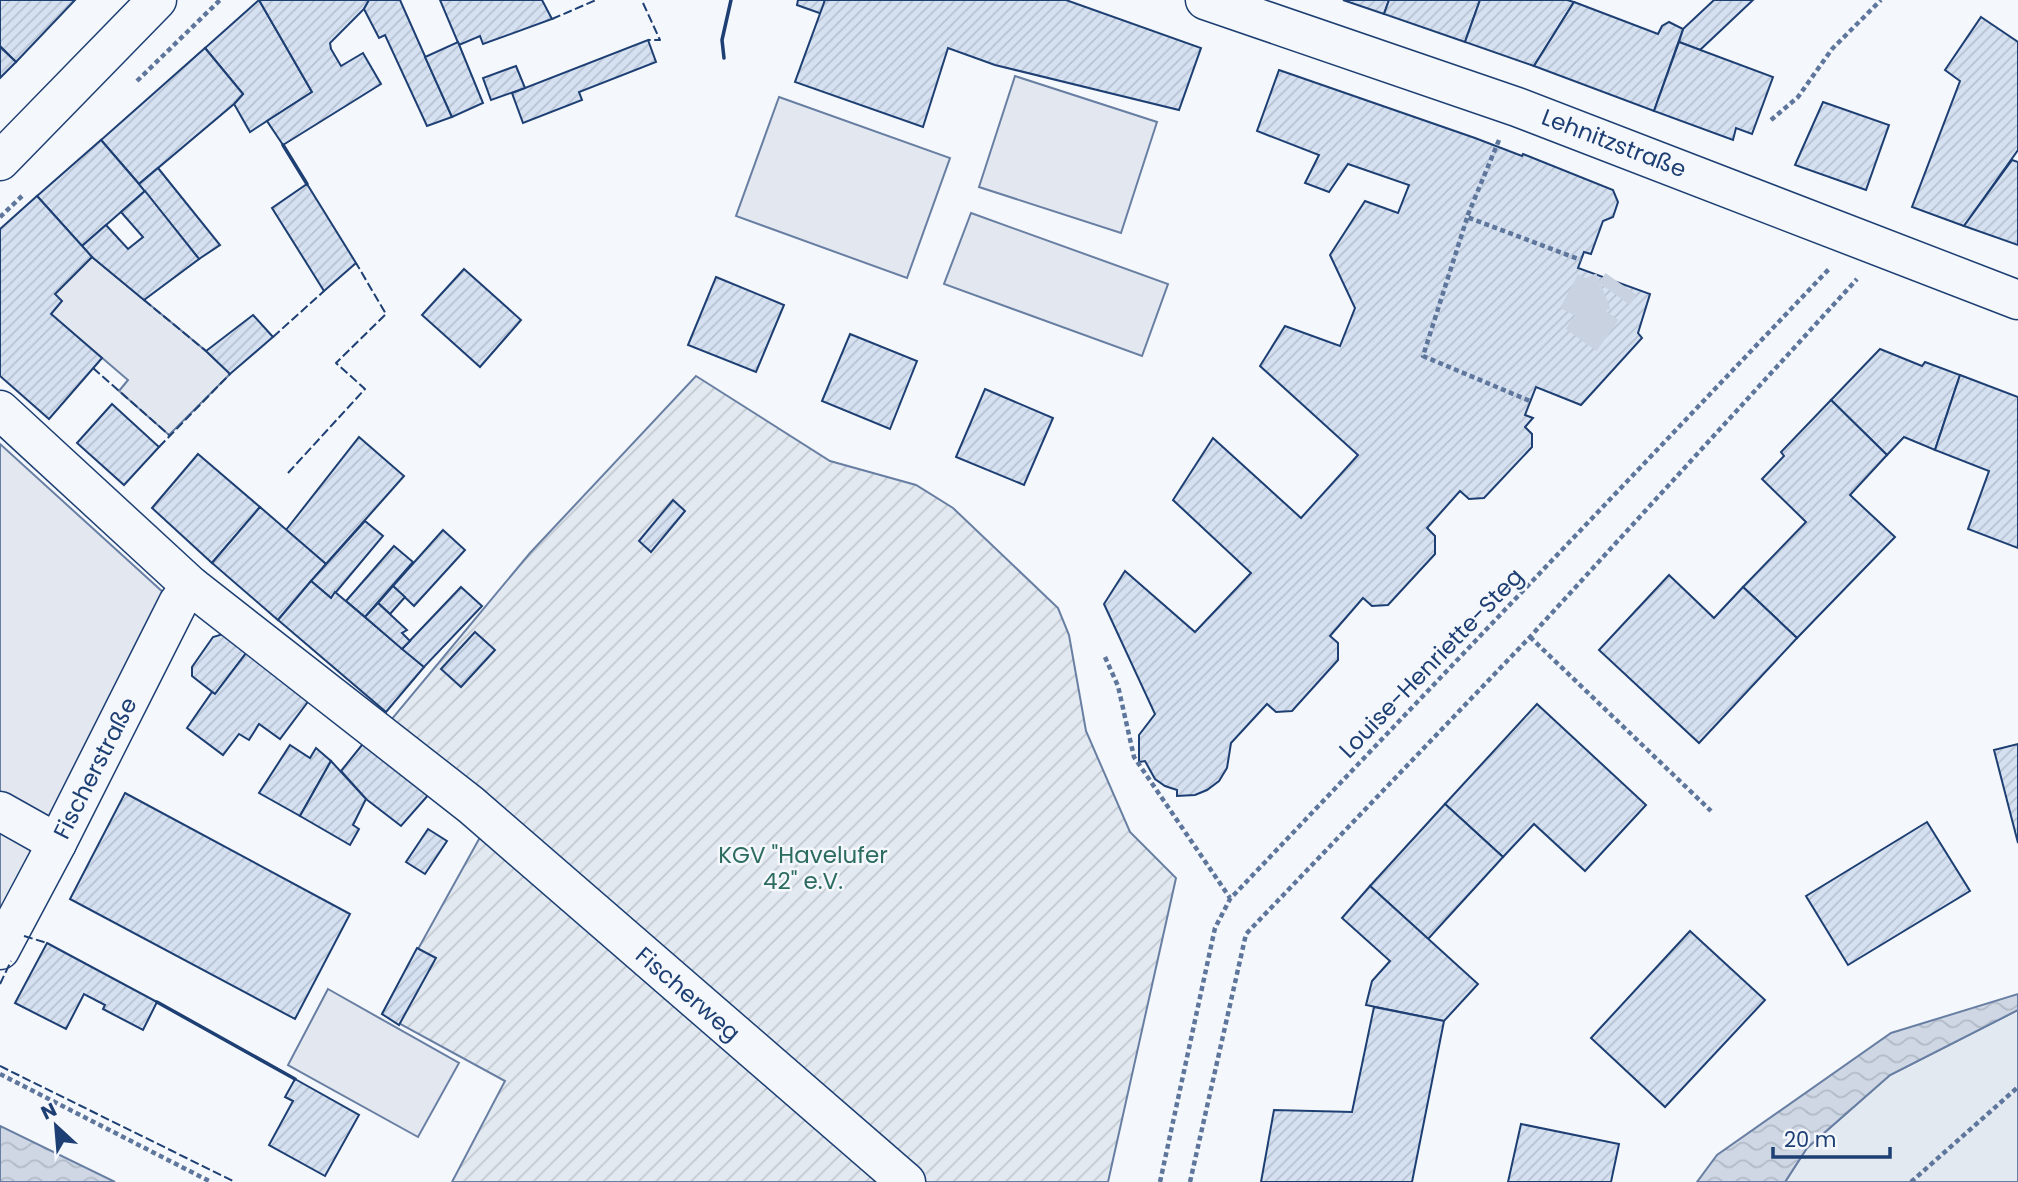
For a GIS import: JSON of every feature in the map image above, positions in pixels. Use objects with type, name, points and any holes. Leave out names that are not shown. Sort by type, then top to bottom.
[{"type":"street","points":[[0,161],[157,0]]},
{"type":"street","name":"Lehnitzstraße","points":[[1205,0],[1517,107],[2018,300]]},
{"type":"street","points":[[0,411],[191,586]]},
{"type":"street","name":"Fischerweg","points":[[191,586],[471,805],[906,1182]]},
{"type":"street","name":"Fischerstraße","points":[[0,950],[178,603],[191,586]]},
{"type":"street","points":[[0,811],[57,843]]},
{"type":"path","points":[[1771,120],[1798,97],[1832,49],[1881,0]]},
{"type":"path","points":[[1496,147],[1467,217],[1423,356],[1530,401]]},
{"type":"path","points":[[1467,217],[1581,260]]},
{"type":"path","points":[[1190,1182],[1246,934],[1530,638],[1872,242]]},
{"type":"path","name":"Louise-Henriette-Steg","points":[[1160,1182],[1215,928],[1230,899],[1872,242]]},
{"type":"path","points":[[1530,638],[1711,811]]},
{"type":"path","points":[[1105,657],[1118,686],[1134,757],[1230,899]]},
{"type":"path","points":[[1,1073],[211,1182]]},
{"type":"path","points":[[1910,1182],[2018,1087]]},
{"type":"green space","name":"KGV \"Havelufer 42\" e.V.","points":[[696,376],[830,461],[916,485],[953,508],[1058,608],[1069,635],[1086,731],[1130,832],[1176,878],[1108,1182],[452,1182],[505,1081],[382,1014],[494,812],[386,726],[530,553]]},
{"type":"green space","points":[[2018,1010],[2018,1182],[1785,1182],[1807,1148],[1890,1075]]},
{"type":"shaded area","points":[[1015,76],[1157,122],[1121,233],[979,187]]},
{"type":"shaded area","points":[[779,97],[950,158],[907,278],[736,216]]},
{"type":"shaded area","points":[[971,213],[1168,284],[1142,356],[944,284]]},
{"type":"shaded area","points":[[92,257],[230,374],[169,435],[119,391],[128,380],[51,314],[55,294]]},
{"type":"shaded area","points":[[0,444],[165,594],[0,912]]},
{"type":"shaded area","points":[[328,989],[459,1063],[418,1137],[288,1065]]},
{"type":"water","points":[[2018,994],[2018,1010],[1890,1075],[1807,1148],[1785,1182],[1697,1182],[1717,1155],[1891,1033]]},
{"type":"water","points":[[0,1126],[115,1182],[0,1182]]},
{"type":"building","points":[[0,0],[75,0],[16,62],[0,46]]},
{"type":"building","points":[[259,0],[312,92],[250,132],[234,104],[243,94],[205,48]]},
{"type":"building","points":[[259,0],[369,0],[364,9],[330,43],[341,66],[363,53],[381,84],[283,145],[267,121],[312,92]]},
{"type":"building","points":[[369,0],[400,0],[452,117],[427,126],[385,35],[379,38],[364,9]]},
{"type":"building","points":[[440,0],[542,0],[552,19],[483,44],[480,36],[459,45]]},
{"type":"building","points":[[798,0],[825,0],[822,14],[797,5]]},
{"type":"building","points":[[825,0],[1066,0],[1201,48],[1179,110],[995,65],[948,48],[923,127],[795,82]]},
{"type":"building","points":[[1343,0],[1389,0],[1384,14]]},
{"type":"building","points":[[1389,0],[1480,0],[1465,42],[1384,14]]},
{"type":"building","points":[[1480,0],[1574,2],[1534,66],[1465,42]]},
{"type":"building","points":[[1714,0],[1753,0],[1700,50],[1679,42],[1683,29]]},
{"type":"building","points":[[1574,2],[1658,34],[1662,26],[1669,22],[1683,29],[1654,111],[1534,66]]},
{"type":"building","points":[[1981,17],[2018,42],[2018,150],[1964,226],[1912,207],[1960,81],[1945,70]]},
{"type":"building","points":[[648,40],[656,62],[579,92],[582,100],[523,123],[512,93]]},
{"type":"building","points":[[458,42],[483,103],[452,117],[425,57]]},
{"type":"building","points":[[1679,42],[1773,77],[1752,134],[1736,128],[1733,140],[1654,111]]},
{"type":"building","points":[[0,47],[16,62],[0,78]]},
{"type":"building","points":[[205,48],[243,94],[139,184],[101,140]]},
{"type":"building","points":[[516,66],[525,88],[491,100],[483,78]]},
{"type":"building","points":[[1279,70],[1522,156],[1523,154],[1613,190],[1618,202],[1613,217],[1603,221],[1591,254],[1584,252],[1578,268],[1650,294],[1638,333],[1642,338],[1581,405],[1536,387],[1525,415],[1533,418],[1525,427],[1532,434],[1532,447],[1484,498],[1469,499],[1460,491],[1427,528],[1435,536],[1435,554],[1388,605],[1372,606],[1363,598],[1330,636],[1338,643],[1338,660],[1292,711],[1276,712],[1267,704],[1231,743],[1227,768],[1219,781],[1195,795],[1177,796],[1177,790],[1155,779],[1145,761],[1139,762],[1139,735],[1155,714],[1104,604],[1125,571],[1195,632],[1251,573],[1173,500],[1213,438],[1301,518],[1358,455],[1260,366],[1285,326],[1340,346],[1355,308],[1330,255],[1365,201],[1398,213],[1409,185],[1348,164],[1329,192],[1305,183],[1319,155],[1257,131]]},
{"type":"building","points":[[1823,102],[1889,125],[1866,190],[1795,165]]},
{"type":"building","points":[[101,140],[145,191],[82,246],[37,196]]},
{"type":"building","points":[[2012,160],[2018,162],[2018,245],[1964,226]]},
{"type":"building","points":[[158,168],[220,245],[199,259],[139,184]]},
{"type":"building","points":[[307,184],[356,263],[324,291],[272,208]]},
{"type":"building","points":[[145,191],[199,259],[144,300],[82,246],[106,225],[128,249],[143,237],[121,212]]},
{"type":"building","points":[[37,196],[92,257],[55,294],[62,301],[51,314],[102,358],[49,419],[0,376],[0,229]]},
{"type":"building","points":[[464,269],[521,320],[480,367],[422,315]]},
{"type":"building","points":[[716,277],[784,305],[756,372],[688,345]]},
{"type":"building","points":[[253,315],[273,337],[230,374],[206,351]]},
{"type":"building","points":[[850,334],[917,361],[890,429],[822,401]]},
{"type":"building","points":[[1880,349],[1922,366],[1925,362],[1960,375],[1935,450],[1904,437],[1887,455],[1831,400]]},
{"type":"building","points":[[1960,375],[2018,397],[2018,548],[1968,529],[1989,471],[1935,450]]},
{"type":"building","points":[[985,389],[1053,418],[1024,485],[956,457]]},
{"type":"building","points":[[1831,400],[1887,455],[1850,495],[1895,537],[1797,638],[1743,587],[1806,522],[1762,479],[1784,456],[1781,452]]},
{"type":"building","points":[[112,404],[159,447],[124,485],[77,443]]},
{"type":"building","points":[[359,437],[404,476],[326,564],[286,530]]},
{"type":"building","points":[[198,454],[260,507],[212,563],[152,508]]},
{"type":"building","points":[[673,500],[685,511],[651,552],[639,541]]},
{"type":"building","points":[[260,507],[326,564],[278,620],[212,563]]},
{"type":"building","points":[[365,521],[383,536],[331,598],[311,581]]},
{"type":"building","points":[[443,530],[465,550],[414,606],[393,586]]},
{"type":"building","points":[[394,546],[413,562],[365,617],[346,601]]},
{"type":"building","points":[[1669,575],[1714,618],[1743,587],[1797,638],[1699,743],[1599,650]]},
{"type":"building","points":[[311,581],[331,598],[335,592],[424,667],[386,712],[278,620]]},
{"type":"building","points":[[393,586],[405,597],[390,614],[378,603]]},
{"type":"building","points":[[461,587],[482,606],[424,667],[402,649]]},
{"type":"building","points":[[378,603],[407,630],[402,633],[410,641],[402,649],[365,617]]},
{"type":"building","points":[[475,632],[495,650],[461,687],[441,669]]},
{"type":"building","points":[[223,634],[247,652],[215,694],[192,676],[192,667],[213,637]]},
{"type":"building","points":[[247,652],[310,699],[280,739],[259,724],[249,740],[239,734],[223,755],[187,728],[212,692],[215,694]]},
{"type":"building","points":[[1537,704],[1646,805],[1585,871],[1534,824],[1503,857],[1445,804]]},
{"type":"building","points":[[366,740],[430,793],[401,826],[366,799],[341,771]]},
{"type":"building","points":[[2018,744],[2018,843],[1994,750]]},
{"type":"building","points":[[290,745],[310,758],[316,748],[331,761],[300,816],[259,793]]},
{"type":"building","points":[[331,761],[366,799],[353,825],[359,829],[350,845],[300,816]]},
{"type":"building","points":[[125,793],[350,914],[295,1019],[70,899]]},
{"type":"building","points":[[1445,804],[1503,857],[1428,939],[1370,886]]},
{"type":"building","points":[[1927,822],[1970,891],[1848,965],[1806,896]]},
{"type":"building","points":[[428,829],[447,841],[425,874],[406,862]]},
{"type":"building","points":[[1370,886],[1478,984],[1444,1021],[1366,1005],[1372,981],[1390,961],[1342,918]]},
{"type":"building","points":[[1690,931],[1765,1000],[1665,1107],[1591,1038]]},
{"type":"building","points":[[47,943],[157,1002],[143,1030],[103,1009],[105,1005],[84,994],[66,1029],[15,1003]]},
{"type":"building","points":[[417,948],[436,958],[399,1025],[382,1014]]},
{"type":"building","points":[[1374,1007],[1444,1021],[1412,1182],[1261,1182],[1274,1110],[1352,1112]]},
{"type":"building","points":[[295,1079],[359,1115],[325,1176],[269,1145],[293,1101],[285,1097]]},
{"type":"building","points":[[1521,1124],[1619,1144],[1611,1182],[1508,1182]]},
{"type":"tunnel","points":[[1569,291],[1584,299],[1621,284]]},
{"type":"tunnel","points":[[1581,340],[1621,284]]},
{"type":"fence","points":[[552,19],[596,0]]},
{"type":"fence","points":[[643,3],[660,40],[648,40]]},
{"type":"fence","points":[[288,473],[365,389],[336,363],[386,314],[356,263]]},
{"type":"fence","points":[[273,337],[324,291]]},
{"type":"fence","points":[[144,300],[206,351]]},
{"type":"fence","points":[[93,368],[169,435]]},
{"type":"fence","points":[[159,447],[230,374]]},
{"type":"fence","points":[[24,936],[47,943]]},
{"type":"fence","points":[[0,984],[11,961]]},
{"type":"fence","points":[[0,1066],[235,1182]]},
{"type":"wall","points":[[724,58],[722,40],[731,0]]},
{"type":"wall","points":[[283,145],[307,184]]},
{"type":"wall","points":[[157,1002],[295,1079]]}]
